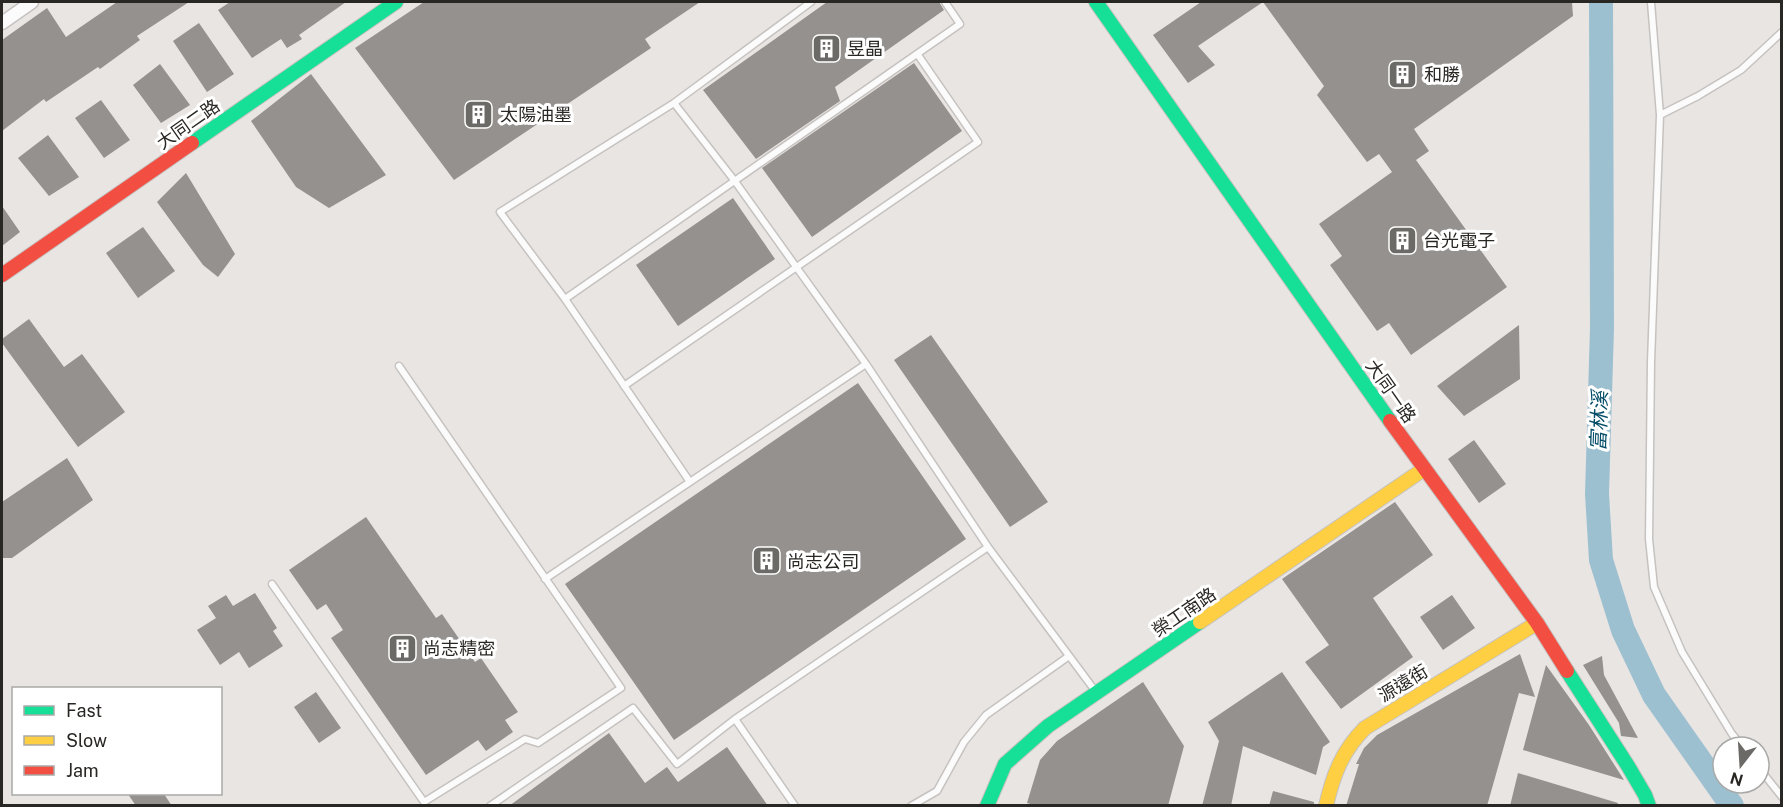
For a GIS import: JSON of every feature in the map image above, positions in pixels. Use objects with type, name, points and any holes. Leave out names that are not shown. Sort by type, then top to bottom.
[{"type":"street","points":[[2,23],[32,2]]},
{"type":"street","name":"大同二路","points":[[2,275],[396,2]]},
{"type":"street","name":"大同一路","points":[[1095,2],[1424,470],[1537,623],[1628,766],[1649,806]]},
{"type":"street","name":"榮工南路","points":[[987,806],[1005,764],[1048,726],[1424,470]]},
{"type":"street","name":"源遠街","points":[[1326,806],[1338,763],[1348,743],[1365,728],[1537,623]]},
{"type":"lane","points":[[690,482],[566,299],[500,212],[674,103],[812,2]]},
{"type":"lane","points":[[566,299],[960,24],[945,2]]},
{"type":"lane","points":[[1651,2],[1659,115],[1650,386],[1649,539],[1654,587],[1682,652],[1735,735]]},
{"type":"lane","points":[[1659,115],[1698,96],[1741,70],[1782,32]]},
{"type":"lane","points":[[624,386],[978,142],[918,55]]},
{"type":"lane","points":[[674,103],[734,180],[866,364],[988,547],[1097,694]]},
{"type":"lane","points":[[545,579],[866,364]]},
{"type":"lane","points":[[272,584],[424,802],[525,739],[538,743],[621,688],[399,366]]},
{"type":"lane","points":[[490,806],[633,708],[677,764],[735,719],[988,547]]},
{"type":"lane","points":[[911,806],[937,791],[964,742],[986,715],[1069,656]]},
{"type":"lane","points":[[735,719],[795,806]]},
{"type":"lane","points":[[1771,783],[1782,797]]},
{"type":"building","points":[[117,2],[189,2],[137,36],[140,40],[100,69],[98,67],[46,102],[44,99],[2,131],[2,40],[47,8],[66,37]]},
{"type":"building","points":[[230,2],[346,2],[299,35],[302,39],[287,48],[281,39],[252,58],[218,10]]},
{"type":"building","name":"太陽油墨","points":[[424,2],[700,2],[645,39],[651,48],[454,180],[355,48]]},
{"type":"building","name":"昱晶","points":[[827,2],[939,2],[944,10],[835,87],[840,101],[756,159],[703,90]]},
{"type":"building","points":[[1201,2],[1263,2],[1198,46],[1215,65],[1188,83],[1153,35]]},
{"type":"building","points":[[1263,2],[1572,2],[1573,16],[1414,129],[1429,151],[1416,160],[1507,287],[1411,355],[1389,323],[1377,331],[1330,265],[1342,256],[1319,224],[1392,172],[1379,154],[1367,162],[1317,95],[1324,86]]},
{"type":"building","points":[[199,23],[234,74],[207,92],[173,41]]},
{"type":"building","points":[[914,63],[962,131],[812,237],[762,168]]},
{"type":"building","points":[[160,64],[190,105],[161,123],[133,85]]},
{"type":"building","points":[[311,74],[386,175],[329,208],[296,187],[251,121]]},
{"type":"building","points":[[101,100],[130,140],[104,158],[75,118]]},
{"type":"building","points":[[48,135],[79,177],[49,196],[18,158]]},
{"type":"building","points":[[186,173],[235,254],[218,277],[203,265],[157,202]]},
{"type":"building","points":[[733,198],[775,259],[678,326],[636,265]]},
{"type":"building","points":[[2,206],[20,232],[2,246]]},
{"type":"building","points":[[143,227],[175,271],[138,298],[106,253]]},
{"type":"building","points":[[29,319],[64,367],[82,354],[125,412],[78,447],[2,343],[2,339]]},
{"type":"building","points":[[1519,325],[1520,379],[1464,416],[1437,386]]},
{"type":"building","points":[[931,335],[1048,502],[1010,527],[894,360]]},
{"type":"building","name":"尚志公司","points":[[858,383],[966,539],[674,740],[565,584]]},
{"type":"building","points":[[1474,440],[1506,484],[1479,503],[1448,459]]},
{"type":"building","points":[[67,458],[93,500],[12,558],[2,558],[2,502]]},
{"type":"building","points":[[1395,502],[1433,555],[1373,598],[1413,657],[1341,709],[1305,662],[1329,645],[1282,579]]},
{"type":"building","name":"尚志精密","points":[[366,517],[436,618],[442,614],[475,662],[481,658],[518,712],[505,720],[513,732],[486,751],[478,740],[426,775],[331,638],[343,630],[326,604],[317,610],[289,570]]},
{"type":"building","points":[[255,593],[277,628],[273,631],[283,646],[249,668],[239,652],[220,665],[197,630],[216,618],[208,606],[226,595],[233,606]]},
{"type":"building","points":[[1452,595],[1475,628],[1443,650],[1420,617]]},
{"type":"building","points":[[1520,654],[1535,697],[1519,693],[1487,806],[1346,806],[1359,764],[1356,764],[1364,748],[1377,735]]},
{"type":"building","points":[[1602,656],[1604,675],[1638,738],[1621,736],[1619,723],[1583,665]]},
{"type":"building","points":[[1546,665],[1589,725],[1624,780],[1523,750]]},
{"type":"building","points":[[1282,672],[1330,742],[1323,747],[1316,775],[1243,746],[1231,806],[1202,806],[1219,741],[1208,722]]},
{"type":"building","points":[[1143,682],[1184,746],[1168,806],[1037,806],[1027,803],[1040,760],[1057,741]]},
{"type":"building","points":[[316,692],[341,728],[319,743],[294,707]]},
{"type":"building","points":[[609,733],[645,783],[667,767],[678,782],[727,747],[768,806],[509,806]]},
{"type":"building","points":[[1518,773],[1618,803],[1617,806],[1510,806]]},
{"type":"building","points":[[1273,791],[1314,802],[1314,806],[1269,806]]},
{"type":"building","points":[[129,795],[165,795],[172,806],[136,806]]},
{"type":"waterway","name":"富林溪","points":[[1601,2],[1602,328],[1597,494],[1601,560],[1623,630],[1654,695],[1732,806]]},
{"type":"traffic: fast","points":[[192,143],[396,2]]},
{"type":"traffic: fast","points":[[1096,2],[1390,421]]},
{"type":"traffic: fast","points":[[987,806],[1005,764],[1048,726],[1200,622]]},
{"type":"traffic: fast","points":[[1567,671],[1628,766],[1649,806]]},
{"type":"traffic: slow","points":[[1200,622],[1424,469]]},
{"type":"traffic: slow","points":[[1326,806],[1344,755],[1365,728],[1537,623]]},
{"type":"traffic: jam","points":[[2,275],[192,143]]},
{"type":"traffic: jam","points":[[1390,421],[1537,623],[1567,671]]},
{"type":"place","name":"昱晶","points":[[826,48]]},
{"type":"place","name":"和勝","points":[[1403,74]]},
{"type":"place","name":"太陽油墨","points":[[479,114]]},
{"type":"place","name":"台光電子","points":[[1402,240]]},
{"type":"place","name":"尚志公司","points":[[766,561]]},
{"type":"place","name":"尚志精密","points":[[402,648]]}]
